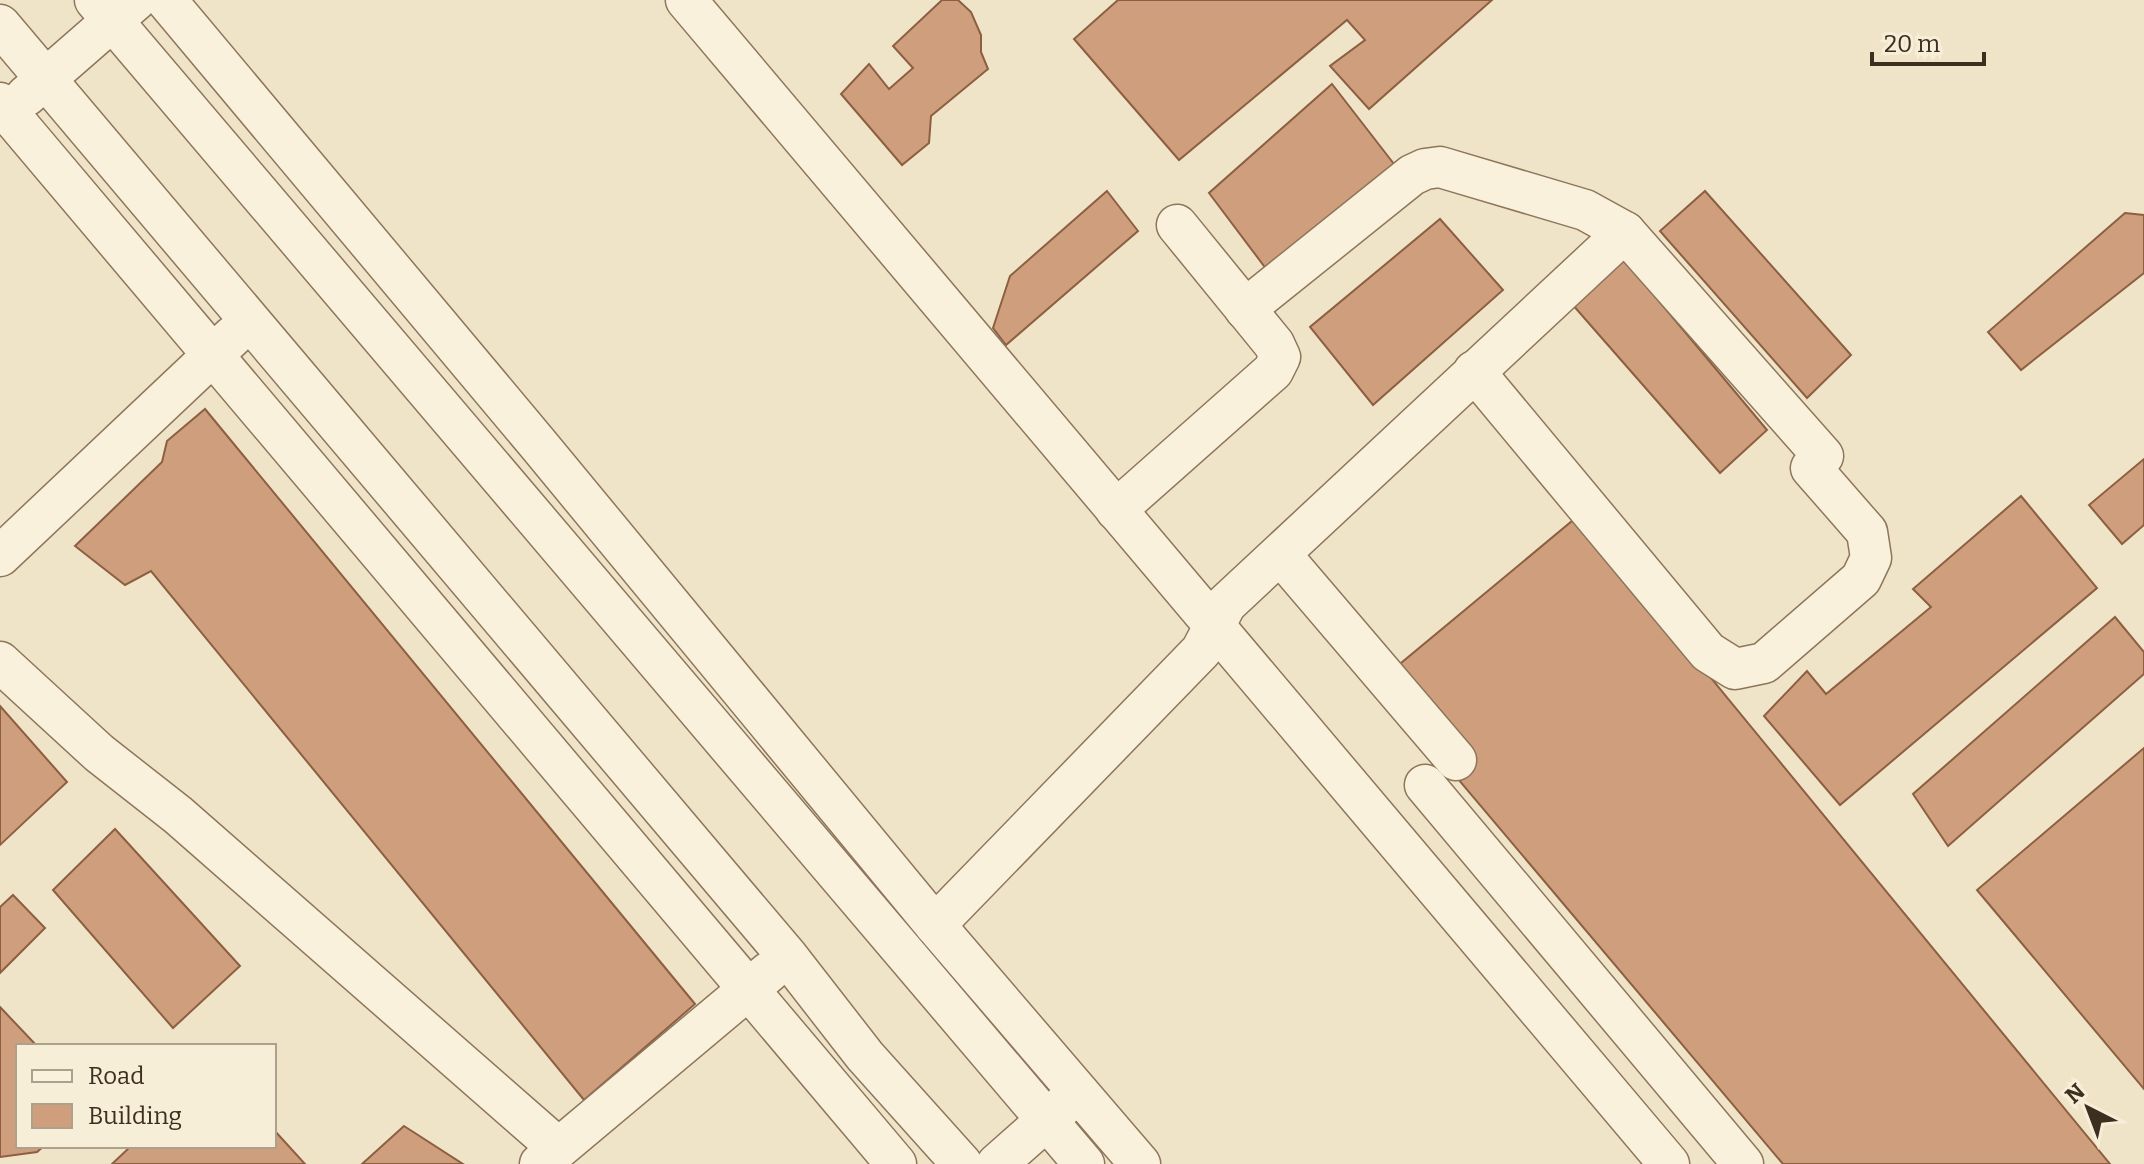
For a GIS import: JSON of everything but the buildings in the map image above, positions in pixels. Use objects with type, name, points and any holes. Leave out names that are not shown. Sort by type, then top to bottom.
[{"type":"street","points":[[166,0],[935,925],[1140,1164]]},
{"type":"street","points":[[686,0],[1213,625],[1402,804],[1743,1164]]},
{"type":"street","points":[[896,1164],[4,107],[46,79],[115,7],[1084,1164]]},
{"type":"street","points":[[0,25],[788,957],[865,1056],[962,1164]]},
{"type":"street","points":[[1245,309],[1412,175],[1425,169],[1440,167],[1585,210],[1625,232],[1817,462],[1867,532],[1871,558],[1861,579],[1764,663],[1735,669],[1708,652],[1474,371]]},
{"type":"street","points":[[1116,510],[1273,371],[1280,357],[1274,344],[1177,225]]},
{"type":"street","points":[[935,925],[1201,651],[1226,604],[1625,232]]},
{"type":"street","points":[[0,555],[251,319]]},
{"type":"street","points":[[1281,555],[1456,760]]},
{"type":"street","points":[[0,662],[99,753],[178,815],[549,1156],[788,957]]},
{"type":"street","points":[[1402,804],[1669,1164]]},
{"type":"street","points":[[997,1164],[1079,1093]]}]
